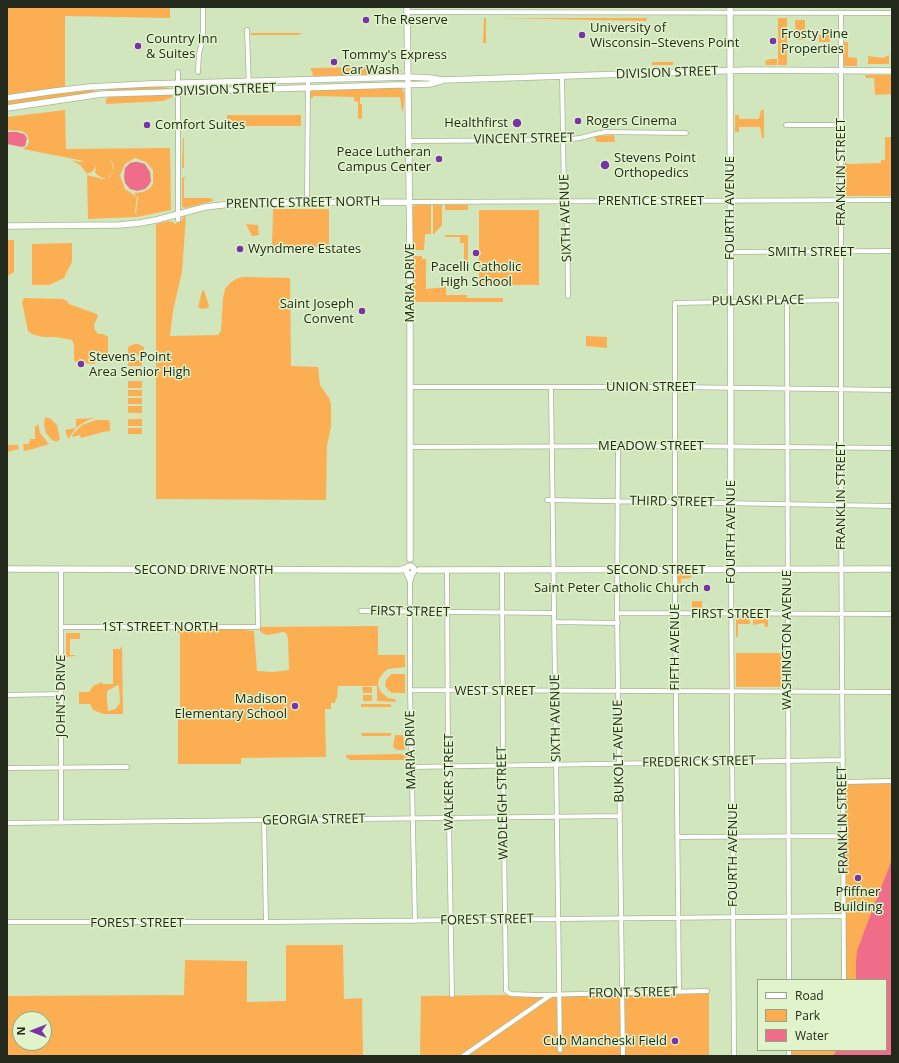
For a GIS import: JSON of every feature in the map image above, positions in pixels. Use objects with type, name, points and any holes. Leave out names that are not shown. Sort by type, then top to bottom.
[{"type":"street","points":[[198,72],[199,51],[203,42],[203,7]]},
{"type":"street","points":[[407,10],[730,10],[892,13]]},
{"type":"street","name":"MARIA DRIVE","points":[[407,10],[410,202],[410,690],[415,921]]},
{"type":"street","name":"FOURTH AVENUE","points":[[730,10],[731,692],[733,762],[734,1056]]},
{"type":"street","name":"FRANKLIN STREET","points":[[841,13],[841,505],[844,979]]},
{"type":"street","points":[[247,30],[249,89]]},
{"type":"street","name":"DIVISION STREET","points":[[7,98],[88,87],[178,84],[408,77],[443,80],[730,71],[892,70]]},
{"type":"street","points":[[178,72],[178,217]]},
{"type":"street","name":"SIXTH AVENUE","points":[[562,76],[564,197],[567,205],[568,296]]},
{"type":"street","points":[[307,202],[308,80]]},
{"type":"street","name":"DIVISION STREET","points":[[7,108],[102,94],[430,84],[443,80]]},
{"type":"street","points":[[786,125],[841,125]]},
{"type":"street","name":"VINCENT STREET","points":[[408,141],[563,140],[606,132],[686,132]]},
{"type":"street","name":"PRENTICE STREET","points":[[410,202],[892,200]]},
{"type":"street","name":"PRENTICE STREET NORTH","points":[[7,226],[119,225],[178,217],[204,207],[231,203],[410,202]]},
{"type":"street","name":"SMITH STREET","points":[[730,252],[892,252]]},
{"type":"street","name":"PULASKI PLACE","points":[[675,303],[841,300]]},
{"type":"street","name":"WASHINGTON AVENUE","points":[[787,301],[789,979]]},
{"type":"street","name":"FIFTH AVENUE","points":[[675,303],[674,614],[679,992]]},
{"type":"street","name":"UNION STREET","points":[[410,387],[675,387],[892,390]]},
{"type":"street","name":"SIXTH AVENUE","points":[[551,387],[560,1050]]},
{"type":"street","name":"MEADOW STREET","points":[[410,447],[731,446],[892,448]]},
{"type":"street","name":"BUKOLT AVENUE","points":[[618,447],[617,613],[623,1056]]},
{"type":"street","name":"THIRD STREET","points":[[548,500],[675,501],[892,506]]},
{"type":"street","name":"SECOND DRIVE NORTH","points":[[7,569],[410,570]]},
{"type":"street","name":"WADLEIGH STREET","points":[[502,569],[503,818],[506,989],[507,992],[517,994],[551,995]]},
{"type":"street","name":"SECOND STREET","points":[[410,570],[892,569]]},
{"type":"street","name":"JOHN'S DRIVE","points":[[61,570],[61,823]]},
{"type":"street","name":"1ST STREET NORTH","points":[[61,627],[258,627],[257,570]]},
{"type":"street","name":"WALKER STREET","points":[[447,570],[448,766],[452,995]]},
{"type":"street","name":"FIRST STREET","points":[[361,611],[502,614],[554,613]]},
{"type":"street","name":"FIRST STREET","points":[[617,613],[892,614]]},
{"type":"street","points":[[555,622],[618,623]]},
{"type":"street","name":"WEST STREET","points":[[410,690],[892,692]]},
{"type":"street","points":[[7,695],[61,694]]},
{"type":"street","name":"FREDERICK STREET","points":[[412,767],[843,760]]},
{"type":"street","points":[[7,768],[128,767]]},
{"type":"street","points":[[843,782],[892,781]]},
{"type":"street","name":"GEORGIA STREET","points":[[7,823],[620,816]]},
{"type":"street","points":[[264,820],[266,922]]},
{"type":"street","points":[[677,837],[844,836]]},
{"type":"street","points":[[622,918],[844,916]]},
{"type":"street","name":"FOREST STREET","points":[[7,922],[450,921],[622,918]]},
{"type":"street","name":"FRONT STREET","points":[[551,995],[707,992]]},
{"type":"street","points":[[463,1056],[551,995]]},
{"type":"green space","points":[[7,7],[170,7],[170,18],[65,16],[65,87],[7,97]]},
{"type":"green space","points":[[484,18],[486,18],[486,43],[483,43]]},
{"type":"green space","points":[[496,18],[647,18],[647,19],[646,21]]},
{"type":"green space","points":[[778,18],[787,18],[787,65],[778,65]]},
{"type":"green space","points":[[795,20],[805,20],[805,40],[796,40]]},
{"type":"green space","points":[[250,33],[303,33],[298,35],[251,35]]},
{"type":"green space","points":[[819,35],[830,35],[830,42],[819,42]]},
{"type":"green space","points":[[844,42],[848,42],[848,57],[857,58],[857,66],[844,66]]},
{"type":"green space","points":[[889,55],[889,64],[868,64],[868,56],[883,58]]},
{"type":"green space","points":[[777,59],[777,65],[765,65],[766,60]]},
{"type":"green space","points":[[652,62],[673,62],[673,65],[652,65]]},
{"type":"green space","points":[[372,67],[372,74],[364,75],[314,76],[312,75],[313,73],[311,70],[311,68]]},
{"type":"green space","points":[[402,70],[400,72],[382,75],[378,72]]},
{"type":"green space","points":[[865,75],[892,75],[892,94],[875,95],[874,78],[866,78]]},
{"type":"green space","points":[[401,87],[404,93],[402,112],[400,97],[360,97],[360,104],[362,104],[362,119],[358,119],[358,102],[354,101],[354,97],[313,96],[313,98],[310,98],[311,90]]},
{"type":"green space","points":[[110,88],[169,88],[106,91]]},
{"type":"green space","points":[[91,90],[99,92],[7,105],[7,101],[28,97]]},
{"type":"green space","points":[[171,94],[173,97],[163,101],[106,104],[106,99],[109,97]]},
{"type":"green space","points":[[65,110],[66,149],[170,148],[171,210],[137,217],[88,219],[87,175],[103,179],[106,178],[97,175],[95,172],[96,166],[93,171],[87,174],[80,165],[71,160],[80,162],[84,161],[23,149],[28,145],[29,140],[27,135],[22,131],[7,130],[7,117]],"holes":[[[135,158],[146,162],[153,170],[153,184],[150,188],[143,192],[134,193],[138,198],[136,213],[137,217],[135,212],[137,197],[125,189],[120,175],[125,164]],[[111,161],[113,162],[114,167],[113,172],[110,177],[107,178],[113,171]]]},
{"type":"green space","points":[[761,110],[764,110],[764,138],[762,138],[760,127],[739,127],[739,132],[735,132],[735,115],[739,115],[739,119],[759,119]]},
{"type":"green space","points":[[227,115],[301,115],[301,126],[223,126],[223,122],[227,121]]},
{"type":"green space","points":[[614,135],[615,142],[597,142],[595,138],[595,136]]},
{"type":"green space","points":[[183,137],[184,168],[182,168]]},
{"type":"green space","points":[[885,137],[892,137],[892,196],[845,196],[845,162],[848,164],[881,163],[881,160],[885,160]]},
{"type":"green space","points":[[184,177],[187,178],[184,178],[184,198],[209,198],[213,199],[213,201],[185,208],[182,207],[182,178]]},
{"type":"green space","points":[[416,205],[431,205],[431,234],[425,235],[424,250],[413,250],[412,207]]},
{"type":"green space","points":[[433,205],[442,205],[442,225],[434,234],[433,234]]},
{"type":"green space","points":[[445,205],[468,205],[468,210],[445,210]]},
{"type":"green space","points":[[273,209],[329,209],[329,247],[272,246]]},
{"type":"green space","points":[[479,210],[539,210],[539,285],[479,285]]},
{"type":"green space","points":[[186,216],[182,272],[173,311],[170,336],[218,335],[221,331],[225,289],[236,279],[242,277],[290,278],[291,366],[318,367],[320,385],[329,398],[331,404],[331,427],[327,445],[326,500],[156,499],[156,224],[169,221],[175,224]]},
{"type":"green space","points":[[246,224],[258,225],[259,235],[252,236]]},
{"type":"green space","points":[[445,235],[468,235],[468,272],[464,272],[464,243],[460,243],[460,237],[445,237]]},
{"type":"green space","points":[[7,240],[14,240],[14,272],[7,276]]},
{"type":"green space","points":[[72,243],[72,262],[64,278],[49,285],[32,285],[32,244]]},
{"type":"green space","points":[[413,256],[422,256],[422,259],[426,259],[426,289],[446,287],[446,295],[467,295],[467,298],[503,298],[503,302],[413,302]]},
{"type":"green space","points":[[204,290],[209,306],[208,308],[201,309],[198,307],[202,291]]},
{"type":"green space","points":[[24,298],[63,299],[69,304],[97,314],[98,316],[94,325],[95,330],[98,334],[103,334],[108,337],[108,355],[95,356],[95,364],[77,363],[74,360],[74,345],[72,340],[55,337],[43,337],[32,334],[28,331],[22,302]]},
{"type":"green space","points":[[586,336],[607,337],[607,348],[586,346]]},
{"type":"green space","points":[[134,344],[144,347],[144,356],[128,355],[128,347]]},
{"type":"green space","points":[[128,360],[142,360],[142,366],[128,366]]},
{"type":"green space","points":[[128,368],[142,368],[142,375],[128,375]]},
{"type":"green space","points":[[128,381],[142,381],[142,388],[128,388]]},
{"type":"green space","points":[[128,390],[142,390],[142,396],[128,396]]},
{"type":"green space","points":[[128,398],[142,398],[142,404],[128,404]]},
{"type":"green space","points":[[128,406],[142,406],[142,413],[128,413]]},
{"type":"green space","points":[[45,417],[51,419],[57,425],[60,439],[56,442],[46,433],[44,425]]},
{"type":"green space","points":[[95,418],[88,420],[76,428],[76,419]]},
{"type":"green space","points":[[128,419],[142,419],[142,426],[128,426]]},
{"type":"green space","points":[[96,420],[108,420],[110,422],[110,431],[81,438],[80,435],[72,437],[82,425]]},
{"type":"green space","points":[[38,423],[40,433],[49,444],[24,451],[23,444],[29,444],[30,439],[35,439],[35,426],[37,426]]},
{"type":"green space","points":[[76,428],[69,438],[68,439],[65,430]]},
{"type":"green space","points":[[128,428],[142,428],[142,434],[128,434]]},
{"type":"green space","points":[[7,445],[18,445],[19,449],[7,452]]},
{"type":"green space","points":[[678,574],[691,574],[692,576],[690,578],[681,579],[680,590],[678,590]]},
{"type":"green space","points":[[692,601],[702,601],[702,609],[692,609]]},
{"type":"green space","points":[[736,618],[750,618],[750,624],[738,624],[738,637],[736,637]]},
{"type":"green space","points":[[753,618],[768,618],[768,627],[765,627],[764,623],[753,625]]},
{"type":"green space","name":"Madison Elementary School","points":[[378,626],[378,655],[405,655],[405,667],[388,669],[379,679],[378,685],[381,692],[388,698],[395,699],[396,702],[377,701],[377,686],[338,686],[337,699],[335,703],[331,703],[331,709],[325,709],[326,757],[241,758],[241,764],[178,764],[178,716],[180,716],[180,633],[178,633],[178,629],[234,629],[254,631],[257,671],[273,672],[289,670],[288,638],[286,633],[283,632],[268,635],[264,634],[260,631],[259,627]]},
{"type":"green space","points":[[66,633],[80,633],[80,639],[70,639],[70,655],[75,656],[66,657]]},
{"type":"green space","points":[[122,646],[123,714],[103,714],[93,710],[90,704],[79,704],[79,692],[89,692],[93,686],[102,682],[102,684],[113,684],[113,649],[120,649]],"holes":[[[118,685],[120,703],[115,709],[108,711],[107,691]]]},
{"type":"green space","points":[[736,653],[781,653],[781,687],[736,687]]},
{"type":"green space","points":[[391,674],[405,674],[405,693],[392,693],[387,689],[385,685],[386,680]]},
{"type":"green space","points":[[362,687],[372,687],[372,693],[363,693]]},
{"type":"green space","points":[[363,695],[372,695],[372,701],[363,701]]},
{"type":"green space","points":[[361,704],[390,704],[392,707],[361,707]]},
{"type":"green space","points":[[361,733],[392,733],[390,736],[362,736]]},
{"type":"green space","points":[[395,735],[403,735],[405,750],[397,750],[393,747]]},
{"type":"green space","points":[[401,754],[407,756],[408,759],[350,760],[346,757],[346,755]]},
{"type":"green space","points":[[892,778],[892,859],[860,943],[856,961],[856,979],[841,979],[841,780]]},
{"type":"green space","points":[[286,945],[343,945],[344,999],[362,998],[363,1056],[7,1056],[7,996],[184,995],[185,960],[247,961],[247,1002],[286,1001]]},
{"type":"green space","points":[[709,990],[709,1056],[420,1056],[421,996],[704,994]]},
{"type":"green space","points":[[791,1051],[836,1051],[832,1056],[791,1056]]},
{"type":"water","points":[[7,132],[24,134],[27,138],[25,146],[22,147],[7,144]]},
{"type":"water","points":[[134,162],[145,164],[150,172],[151,181],[145,189],[137,191],[130,189],[125,183],[124,177],[125,168],[130,163]]},
{"type":"water","points":[[892,859],[892,1056],[832,1056],[836,1051],[887,1051],[887,979],[856,979],[857,951]]},
{"type":"place","name":"The Reserve","points":[[366,20]]},
{"type":"place","name":"University of Wisconsin–Stevens Point","points":[[582,35]]},
{"type":"place","name":"Frosty Pine Properties","points":[[773,41]]},
{"type":"place","name":"Country Inn & Suites","points":[[138,46]]},
{"type":"place","name":"Tommy's Express Car Wash","points":[[334,62]]},
{"type":"place","name":"Rogers Cinema","points":[[578,121]]},
{"type":"place","name":"Healthfirst","points":[[517,123]]},
{"type":"place","name":"Comfort Suites","points":[[147,125]]},
{"type":"place","name":"Peace Lutheran Campus Center","points":[[439,159]]},
{"type":"place","name":"Stevens Point Orthopedics","points":[[605,165]]},
{"type":"place","name":"Wyndmere Estates","points":[[240,249]]},
{"type":"place","name":"Pacelli Catholic High School","points":[[476,253]]},
{"type":"place","name":"Saint Joseph Convent","points":[[362,311]]},
{"type":"place","name":"Stevens Point Area Senior High","points":[[81,364]]},
{"type":"place","name":"Saint Peter Catholic Church","points":[[707,588]]},
{"type":"place","name":"Madison Elementary School","points":[[295,706]]},
{"type":"place","name":"Pfiffner Building","points":[[858,878]]},
{"type":"place","name":"Cub Mancheski Field","points":[[675,1041]]}]
